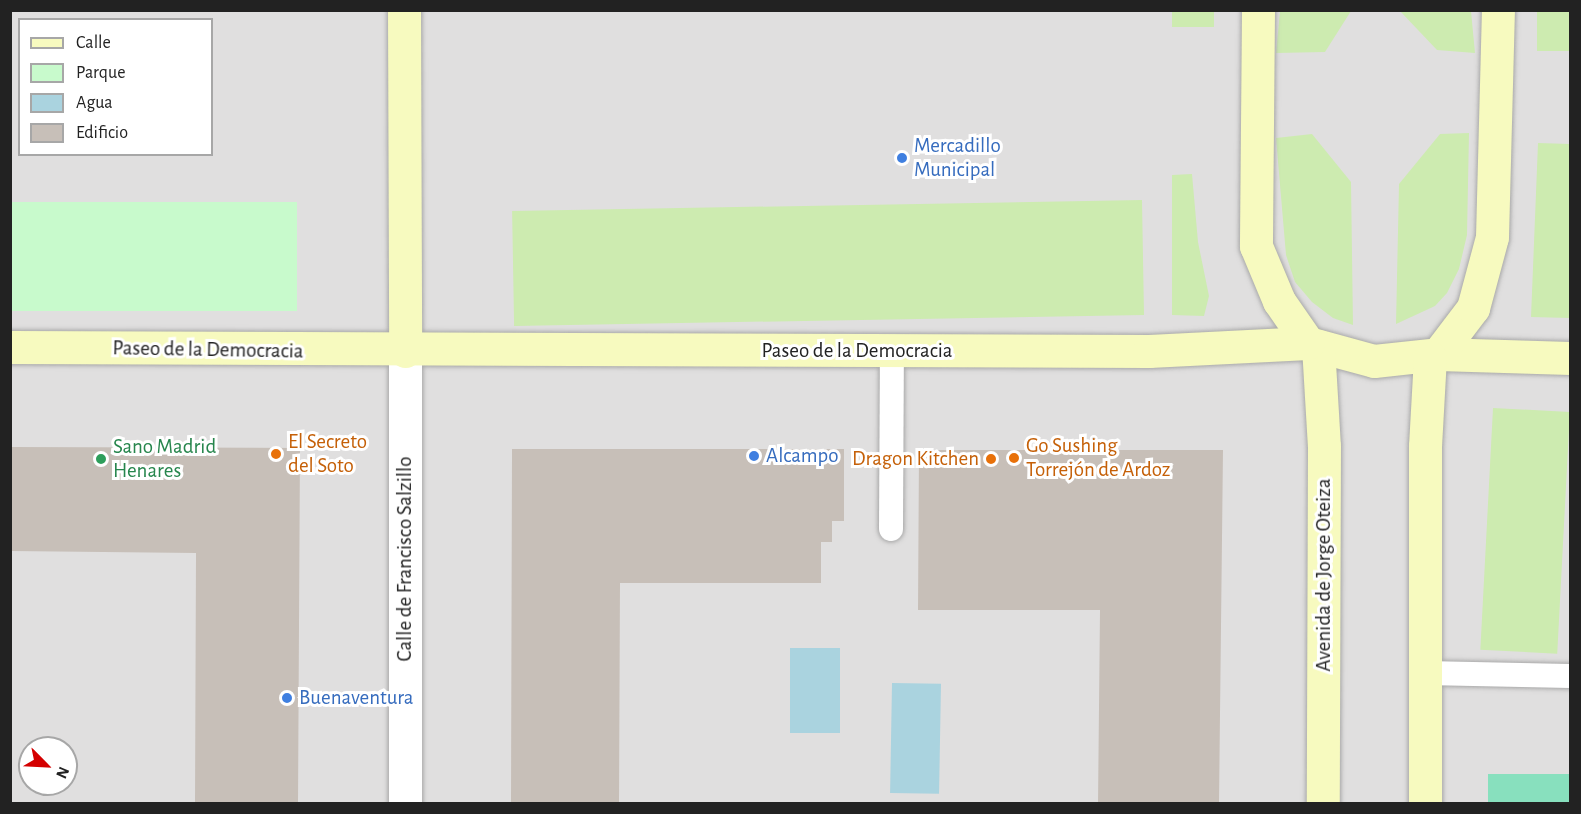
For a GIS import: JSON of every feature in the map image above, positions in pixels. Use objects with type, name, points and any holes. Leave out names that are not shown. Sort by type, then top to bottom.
[{"type":"street","points":[[404,10],[405,351]]},
{"type":"street","points":[[1258,10],[1256,246],[1279,302],[1313,345]]},
{"type":"street","points":[[1425,804],[1425,673],[1434,356],[1473,308],[1492,237],[1498,10]]},
{"type":"street","name":"Paseo de la Democracia","points":[[10,347],[405,351],[1149,351],[1313,345],[1374,361],[1434,356],[1570,358]]},
{"type":"street","name":"Avenida de Jorge Oteiza","points":[[1313,345],[1324,446],[1323,804]]},
{"type":"street","name":"Calle de Francisco Salzillo","points":[[405,351],[405,804]]},
{"type":"lane","points":[[891,529],[892,351]]},
{"type":"lane","points":[[1425,673],[1570,675]]},
{"type":"shaded area","points":[[11,11],[1570,11],[1570,803],[11,803]]},
{"type":"green space","points":[[1351,10],[1325,52],[1276,53],[1280,11]]},
{"type":"green space","points":[[1399,10],[1471,11],[1475,53],[1437,50]]},
{"type":"green space","points":[[1172,11],[1214,11],[1214,27],[1172,27]]},
{"type":"green space","points":[[1537,11],[1570,11],[1570,51],[1537,51]]},
{"type":"green space","points":[[1469,133],[1467,235],[1459,269],[1447,293],[1435,306],[1396,324],[1399,184],[1440,134]]},
{"type":"green space","points":[[1312,134],[1351,182],[1353,325],[1333,318],[1312,302],[1295,282],[1286,255],[1276,138]]},
{"type":"green space","points":[[1538,143],[1570,144],[1570,318],[1531,317]]},
{"type":"green space","points":[[1192,174],[1198,242],[1209,296],[1204,316],[1172,315],[1172,175]]},
{"type":"green space","points":[[1142,200],[1144,315],[514,326],[512,211]]},
{"type":"green space","points":[[11,202],[297,202],[297,311],[11,311]]},
{"type":"green space","points":[[1493,408],[1570,412],[1557,654],[1480,650]]},
{"type":"green space","points":[[1488,774],[1570,774],[1570,803],[1488,803]]},
{"type":"water","points":[[790,648],[840,648],[840,733],[790,733]]},
{"type":"water","points":[[892,683],[941,684],[939,794],[890,793]]},
{"type":"building","points":[[10,447],[300,448],[298,804],[195,804],[196,553],[10,551]]},
{"type":"building","points":[[512,449],[844,449],[844,521],[832,521],[832,542],[821,542],[821,583],[620,583],[619,804],[511,804]]},
{"type":"building","points":[[919,450],[1223,450],[1219,804],[1098,804],[1100,610],[918,610]]},
{"type":"place","name":"Mercadillo Municipal","points":[[902,158]]},
{"type":"place","name":"El Secreto del Soto","points":[[276,454]]},
{"type":"place","name":"Alcampo","points":[[754,456]]},
{"type":"place","name":"Go Sushing Torrejón de Ardoz","points":[[1014,458]]},
{"type":"place","name":"Sano Madrid Henares","points":[[101,459]]},
{"type":"place","name":"Dragon Kitchen","points":[[991,459]]},
{"type":"place","name":"Buenaventura","points":[[287,698]]}]
